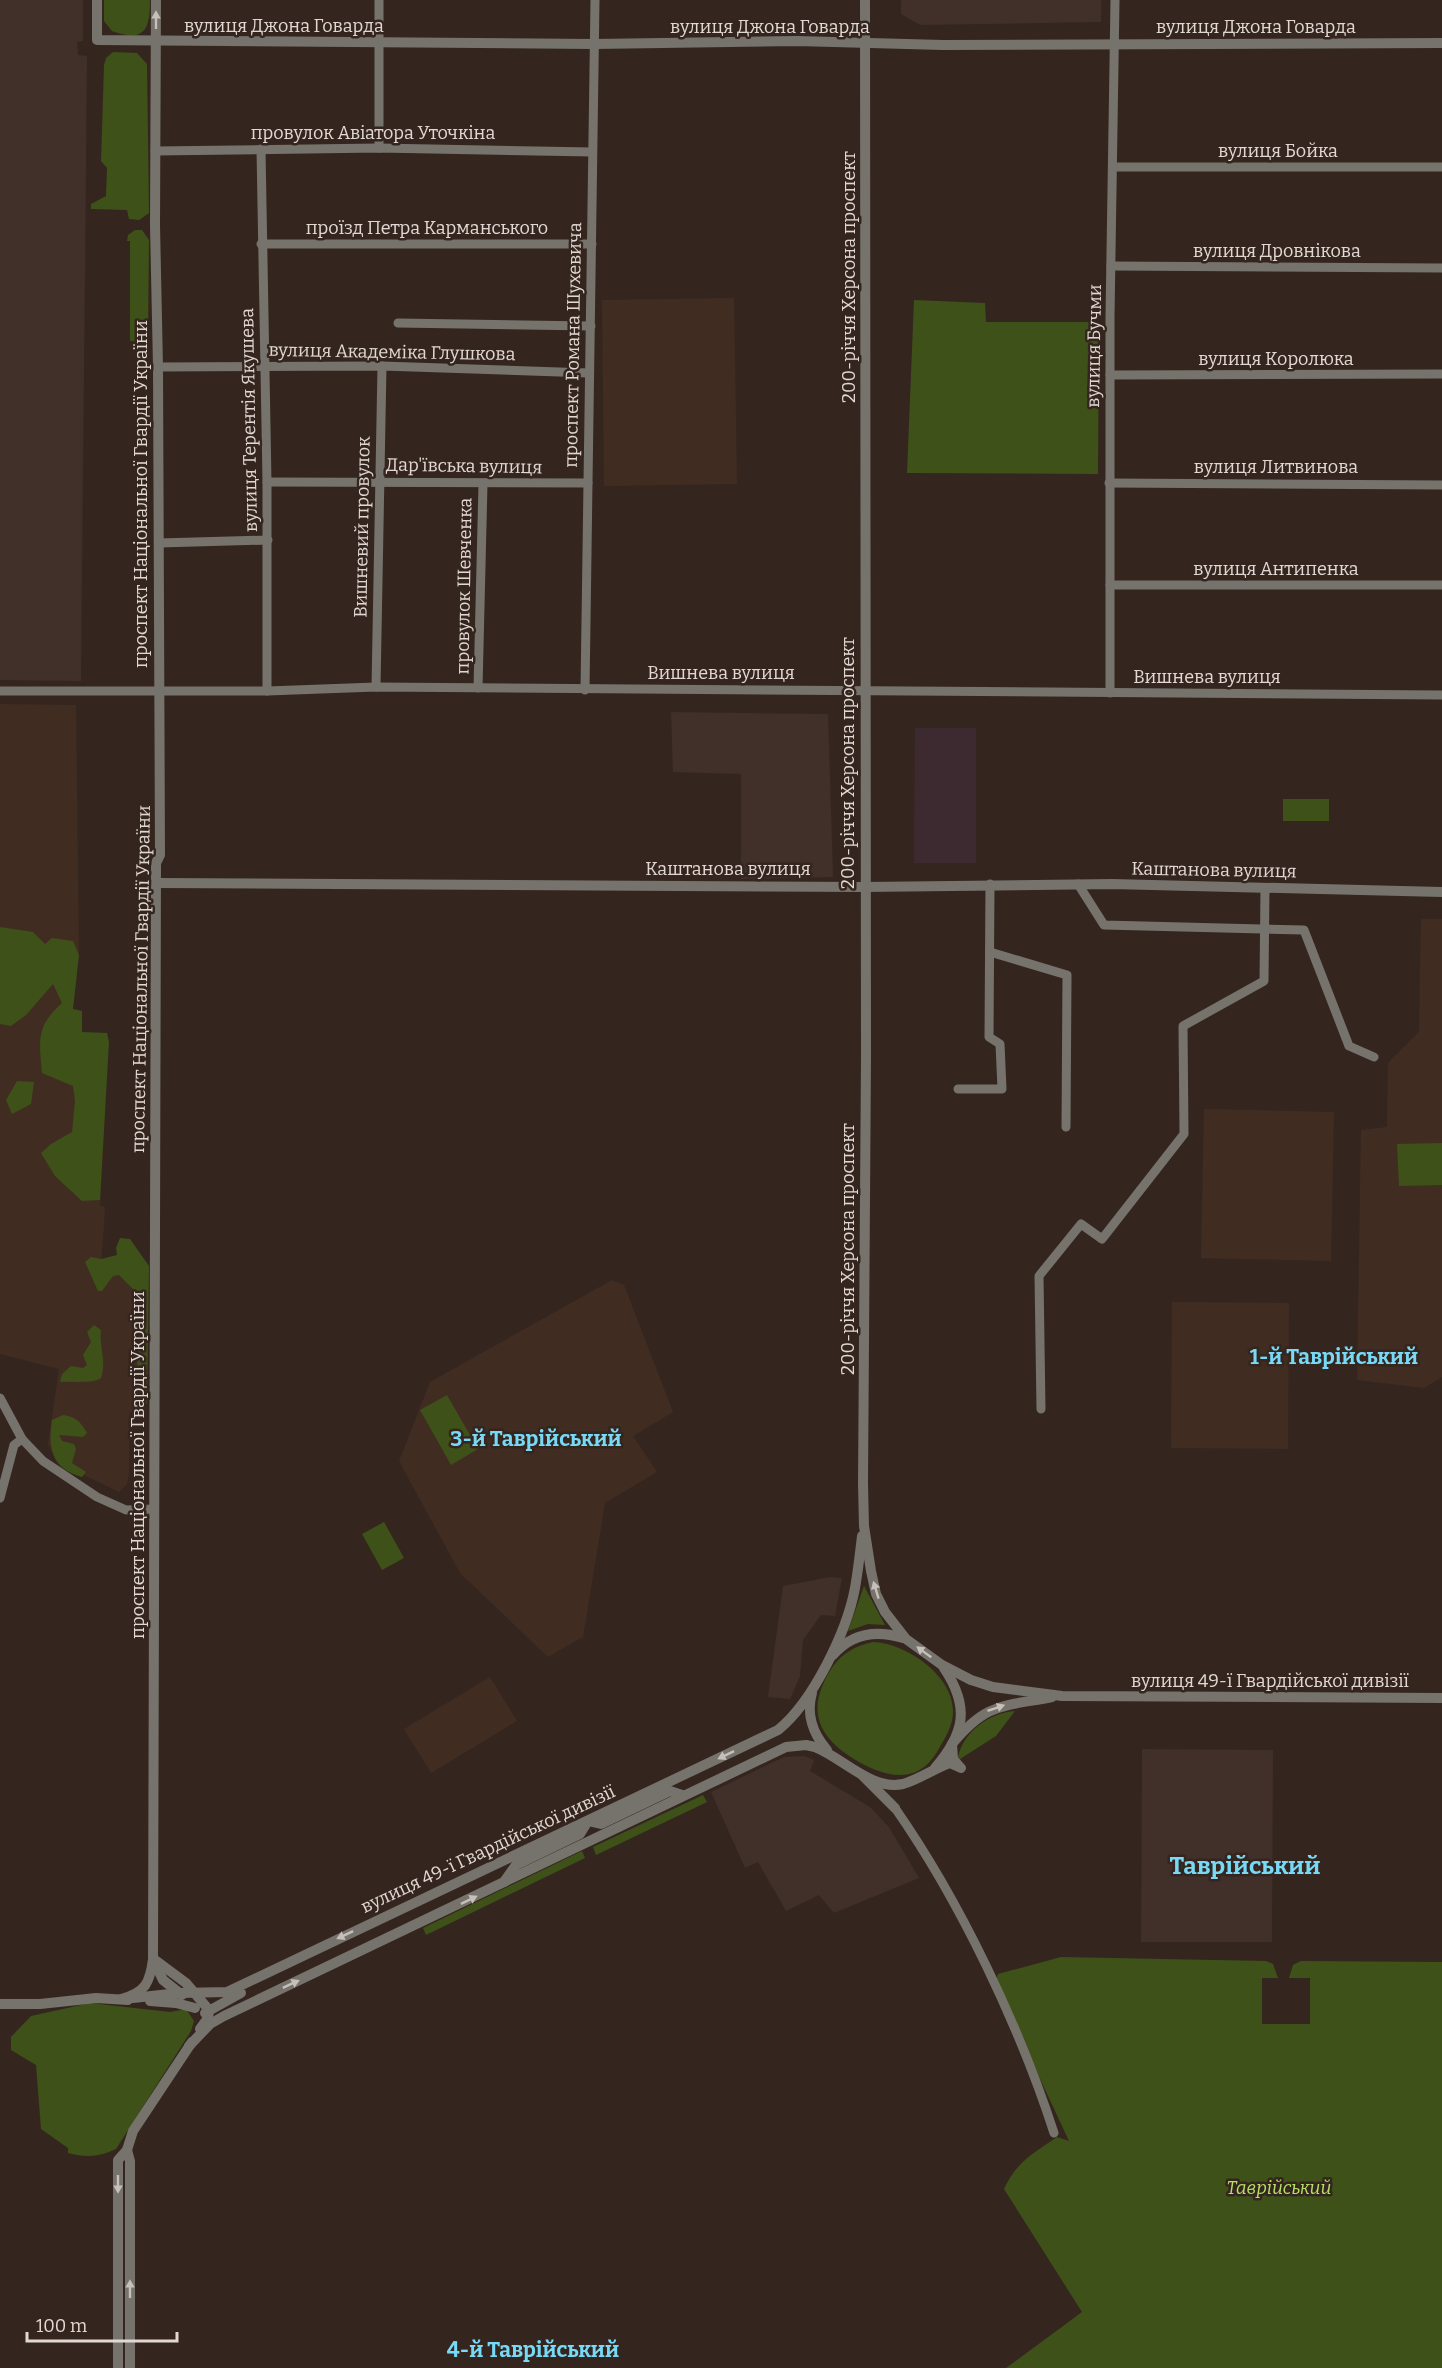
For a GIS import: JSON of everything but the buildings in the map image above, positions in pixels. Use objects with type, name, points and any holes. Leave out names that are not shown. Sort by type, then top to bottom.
[{"type":"street","name":"вулиця Джона Говарда","points":[[98,0],[97,40],[594,44],[797,41],[1442,44]]},
{"type":"street","name":"проспект Національної Гвардії України","points":[[121,1999],[135,1995],[144,1989],[151,1977],[153,1959],[156,863],[160,855],[158,367],[154,151],[156,0]]},
{"type":"street","points":[[379,0],[379,148]]},
{"type":"street","name":"проспект Романа Шухевича","points":[[585,690],[595,0]]},
{"type":"street","name":"200-річчя Херсона проспект","points":[[864,1526],[865,0]]},
{"type":"street","name":"вулиця Бучми","points":[[1110,693],[1109,483],[1115,0]]},
{"type":"street","name":"провулок Авіатора Уточкіна","points":[[154,151],[379,148],[592,152]]},
{"type":"street","name":"вулиця Терентія Якушева","points":[[261,149],[268,540],[267,691]]},
{"type":"street","name":"вулиця Бойка","points":[[1113,167],[1442,167]]},
{"type":"street","name":"проїзд Петра Карманського","points":[[261,244],[592,244]]},
{"type":"street","name":"вулиця Дровнікова","points":[[1112,266],[1442,268]]},
{"type":"street","points":[[398,323],[591,326]]},
{"type":"street","name":"вулиця Академіка Глушкова","points":[[158,367],[382,366],[589,373]]},
{"type":"street","name":"Вишневий провулок","points":[[376,687],[378,482],[382,366]]},
{"type":"street","name":"вулиця Королюка","points":[[1110,375],[1442,375]]},
{"type":"street","name":"Дар'ївська вулиця","points":[[267,482],[588,483]]},
{"type":"street","name":"вулиця Литвинова","points":[[1109,483],[1442,485]]},
{"type":"street","name":"провулок Шевченка","points":[[478,688],[483,484]]},
{"type":"street","points":[[159,543],[268,540]]},
{"type":"street","name":"вулиця Антипенка","points":[[1110,585],[1442,585]]},
{"type":"street","name":"Вишнева вулиця","points":[[0,691],[267,691],[376,687],[1442,695]]},
{"type":"street","name":"Каштанова вулиця","points":[[157,884],[864,887],[1078,884],[1442,892]]},
{"type":"street","points":[[958,1089],[1002,1089],[1000,1044],[989,1037],[990,884]]},
{"type":"street","points":[[1078,884],[1104,925],[1304,930],[1349,1047],[1374,1057]]},
{"type":"street","points":[[1041,1409],[1039,1276],[1082,1224],[1102,1239],[1184,1134],[1183,1026],[1264,981],[1265,888]]},
{"type":"street","points":[[990,952],[1067,975],[1066,1127]]},
{"type":"street","points":[[0,1398],[22,1439],[43,1461],[97,1497],[126,1510],[154,1509]]},
{"type":"street","points":[[0,1498],[14,1445],[22,1439]]},
{"type":"street","points":[[864,1526],[876,1594],[895,1627],[906,1639],[942,1665],[971,1680],[993,1687],[1062,1696]]},
{"type":"street","points":[[864,1526],[855,1589],[846,1619],[814,1684],[809,1704],[811,1723],[819,1741],[829,1753],[861,1774],[885,1784],[901,1784],[918,1779],[935,1768],[950,1763],[961,1768],[953,1759],[952,1744],[961,1723],[962,1706],[957,1688],[942,1665]]},
{"type":"street","points":[[825,1664],[839,1648],[855,1638],[872,1633],[906,1639]]},
{"type":"street","name":"вулиця 49-ї Гвардійської дивізії","points":[[202,2008],[211,1992],[227,1992],[778,1730],[800,1708],[814,1684]]},
{"type":"street","points":[[935,1768],[968,1725],[993,1707],[1062,1696]]},
{"type":"street","name":"вулиця 49-ї Гвардійської дивізії","points":[[1062,1696],[1442,1698]]},
{"type":"street","name":"вулиця 49-ї Гвардійської дивізії","points":[[224,2016],[786,1747],[806,1745],[829,1753]]},
{"type":"street","points":[[861,1774],[895,1808],[929,1856],[984,1965],[1035,2076],[1054,2133]]},
{"type":"street","points":[[895,1808],[890,1795],[901,1784]]},
{"type":"street","points":[[502,1884],[516,1865],[580,1834],[588,1821],[601,1824],[670,1791],[682,1795]]},
{"type":"street","points":[[189,2046],[202,2008],[296,1966],[309,1953]]},
{"type":"street","points":[[153,1959],[186,1983],[211,1992]]},
{"type":"street","points":[[153,1959],[163,1980],[202,2008]]},
{"type":"street","points":[[186,1983],[202,2008]]},
{"type":"street","points":[[121,1999],[179,1993]]},
{"type":"street","points":[[0,2004],[40,2004],[96,1998],[121,1999],[176,2002],[224,2016]]},
{"type":"street","points":[[117,2368],[118,2160],[127,2150],[133,2131],[189,2046],[210,2024],[224,2016]]},
{"type":"street","points":[[127,2150],[130,2161],[130,2368]]},
{"type":"shaded area","points":[[0,0],[83,0],[83,41],[77,42],[78,55],[87,56],[81,681],[0,680]]},
{"type":"shaded area","points":[[901,0],[1101,0],[1101,22],[920,25],[901,14]]},
{"type":"shaded area","points":[[734,298],[737,484],[604,486],[602,300]]},
{"type":"shaded area","points":[[0,704],[76,705],[79,955],[66,1070],[107,1072],[100,1206],[105,1207],[100,1276],[142,1274],[141,1414],[129,1412],[129,1474],[127,1484],[119,1492],[57,1462],[48,1444],[59,1369],[0,1354]]},
{"type":"shaded area","points":[[671,712],[828,714],[833,877],[741,879],[741,774],[673,772]]},
{"type":"shaded area","points":[[915,728],[976,728],[976,863],[914,863]]},
{"type":"shaded area","points":[[1421,919],[1442,919],[1442,1377],[1424,1388],[1357,1380],[1361,1130],[1387,1127],[1388,1063],[1419,1032]]},
{"type":"shaded area","points":[[1204,1109],[1334,1112],[1331,1261],[1201,1258]]},
{"type":"shaded area","points":[[612,1280],[624,1285],[673,1412],[633,1436],[657,1472],[605,1503],[583,1637],[548,1657],[460,1573],[399,1461],[430,1382]]},
{"type":"shaded area","points":[[1172,1302],[1289,1303],[1288,1449],[1171,1448]]},
{"type":"shaded area","points":[[830,1577],[842,1578],[835,1616],[821,1615],[803,1640],[800,1676],[790,1699],[768,1697],[783,1586]]},
{"type":"shaded area","points":[[490,1677],[517,1721],[431,1773],[404,1729]]},
{"type":"shaded area","points":[[1142,1749],[1273,1750],[1272,1942],[1141,1942]]},
{"type":"shaded area","points":[[804,1756],[814,1760],[810,1771],[870,1807],[889,1827],[919,1878],[834,1913],[819,1895],[786,1911],[758,1862],[745,1868],[711,1792],[784,1757]]},
{"type":"green space","points":[[104,0],[150,0],[147,26],[139,34],[132,35],[112,31],[104,21]]},
{"type":"green space","points":[[113,52],[137,53],[147,64],[149,213],[139,220],[129,219],[127,210],[91,209],[91,204],[106,196],[107,168],[101,161],[104,65],[106,58]]},
{"type":"green space","points":[[135,230],[142,230],[149,240],[148,342],[130,341],[130,241],[127,241],[128,235]]},
{"type":"green space","points":[[914,300],[985,303],[986,322],[1099,322],[1098,474],[907,473]]},
{"type":"green space","points":[[1283,799],[1329,799],[1329,821],[1283,821]]},
{"type":"green space","points":[[0,927],[33,932],[45,944],[52,938],[73,941],[79,955],[73,1009],[82,1011],[82,1032],[107,1033],[109,1042],[100,1200],[82,1201],[55,1176],[41,1153],[51,1144],[72,1132],[75,1101],[73,1086],[42,1073],[41,1061],[40,1042],[43,1027],[47,1019],[62,1003],[53,984],[26,1015],[11,1026],[0,1024]]},
{"type":"green space","points":[[17,1081],[34,1082],[31,1104],[12,1114],[6,1100]]},
{"type":"green space","points":[[1442,1143],[1442,1185],[1399,1186],[1397,1144]]},
{"type":"green space","points":[[120,1238],[130,1239],[149,1266],[147,1404],[141,1406],[136,1396],[139,1321],[131,1305],[135,1291],[119,1275],[113,1276],[102,1291],[98,1291],[85,1262],[91,1257],[101,1259],[117,1255],[116,1248]]},
{"type":"green space","points":[[94,1325],[101,1330],[103,1372],[101,1378],[88,1382],[60,1382],[62,1374],[71,1366],[83,1368],[87,1365],[83,1355],[91,1342],[87,1332]]},
{"type":"green space","points":[[447,1395],[478,1449],[451,1465],[420,1410]]},
{"type":"green space","points":[[63,1415],[77,1420],[87,1433],[83,1437],[59,1435],[62,1441],[74,1444],[76,1449],[72,1463],[86,1472],[82,1477],[64,1469],[54,1456],[51,1439],[52,1420]]},
{"type":"green space","points":[[384,1522],[404,1558],[382,1570],[362,1534]]},
{"type":"green space","points":[[864,1586],[885,1625],[868,1624],[848,1631]]},
{"type":"green space","points":[[873,1642],[899,1648],[925,1663],[945,1684],[951,1697],[953,1716],[937,1752],[929,1763],[909,1774],[898,1775],[876,1770],[854,1759],[833,1742],[820,1724],[818,1702],[821,1689],[831,1669],[846,1653]]},
{"type":"green space","points":[[1015,1711],[996,1736],[960,1759],[958,1757],[965,1740],[979,1725],[996,1716]]},
{"type":"green space","points":[[703,1795],[707,1802],[596,1855],[593,1847]]},
{"type":"green space","points":[[582,1851],[585,1858],[426,1935],[423,1928]]},
{"type":"green space","name":"Таврійський","points":[[1061,1957],[1266,1961],[1273,1964],[1278,1978],[1262,1978],[1262,2024],[1310,2024],[1310,1978],[1289,1978],[1293,1965],[1301,1961],[1442,1962],[1442,2368],[1006,2368],[1082,2312],[1004,2189],[1014,2171],[1033,2154],[1057,2137],[1069,2141],[995,1982],[998,1974]]},
{"type":"green space","points":[[90,2003],[170,2012],[186,2009],[194,2021],[191,2031],[116,2149],[99,2155],[81,2156],[68,2153],[68,2148],[41,2129],[36,2065],[11,2050],[11,2037],[31,2016]]},
{"type":"district","name":"1-й Таврійський","points":[[1334,1357]]},
{"type":"district","name":"3-й Таврійський","points":[[536,1439]]},
{"type":"district","name":"Таврійський","points":[[1245,1866]]},
{"type":"district","name":"4-й Таврійський","points":[[533,2350]]}]
